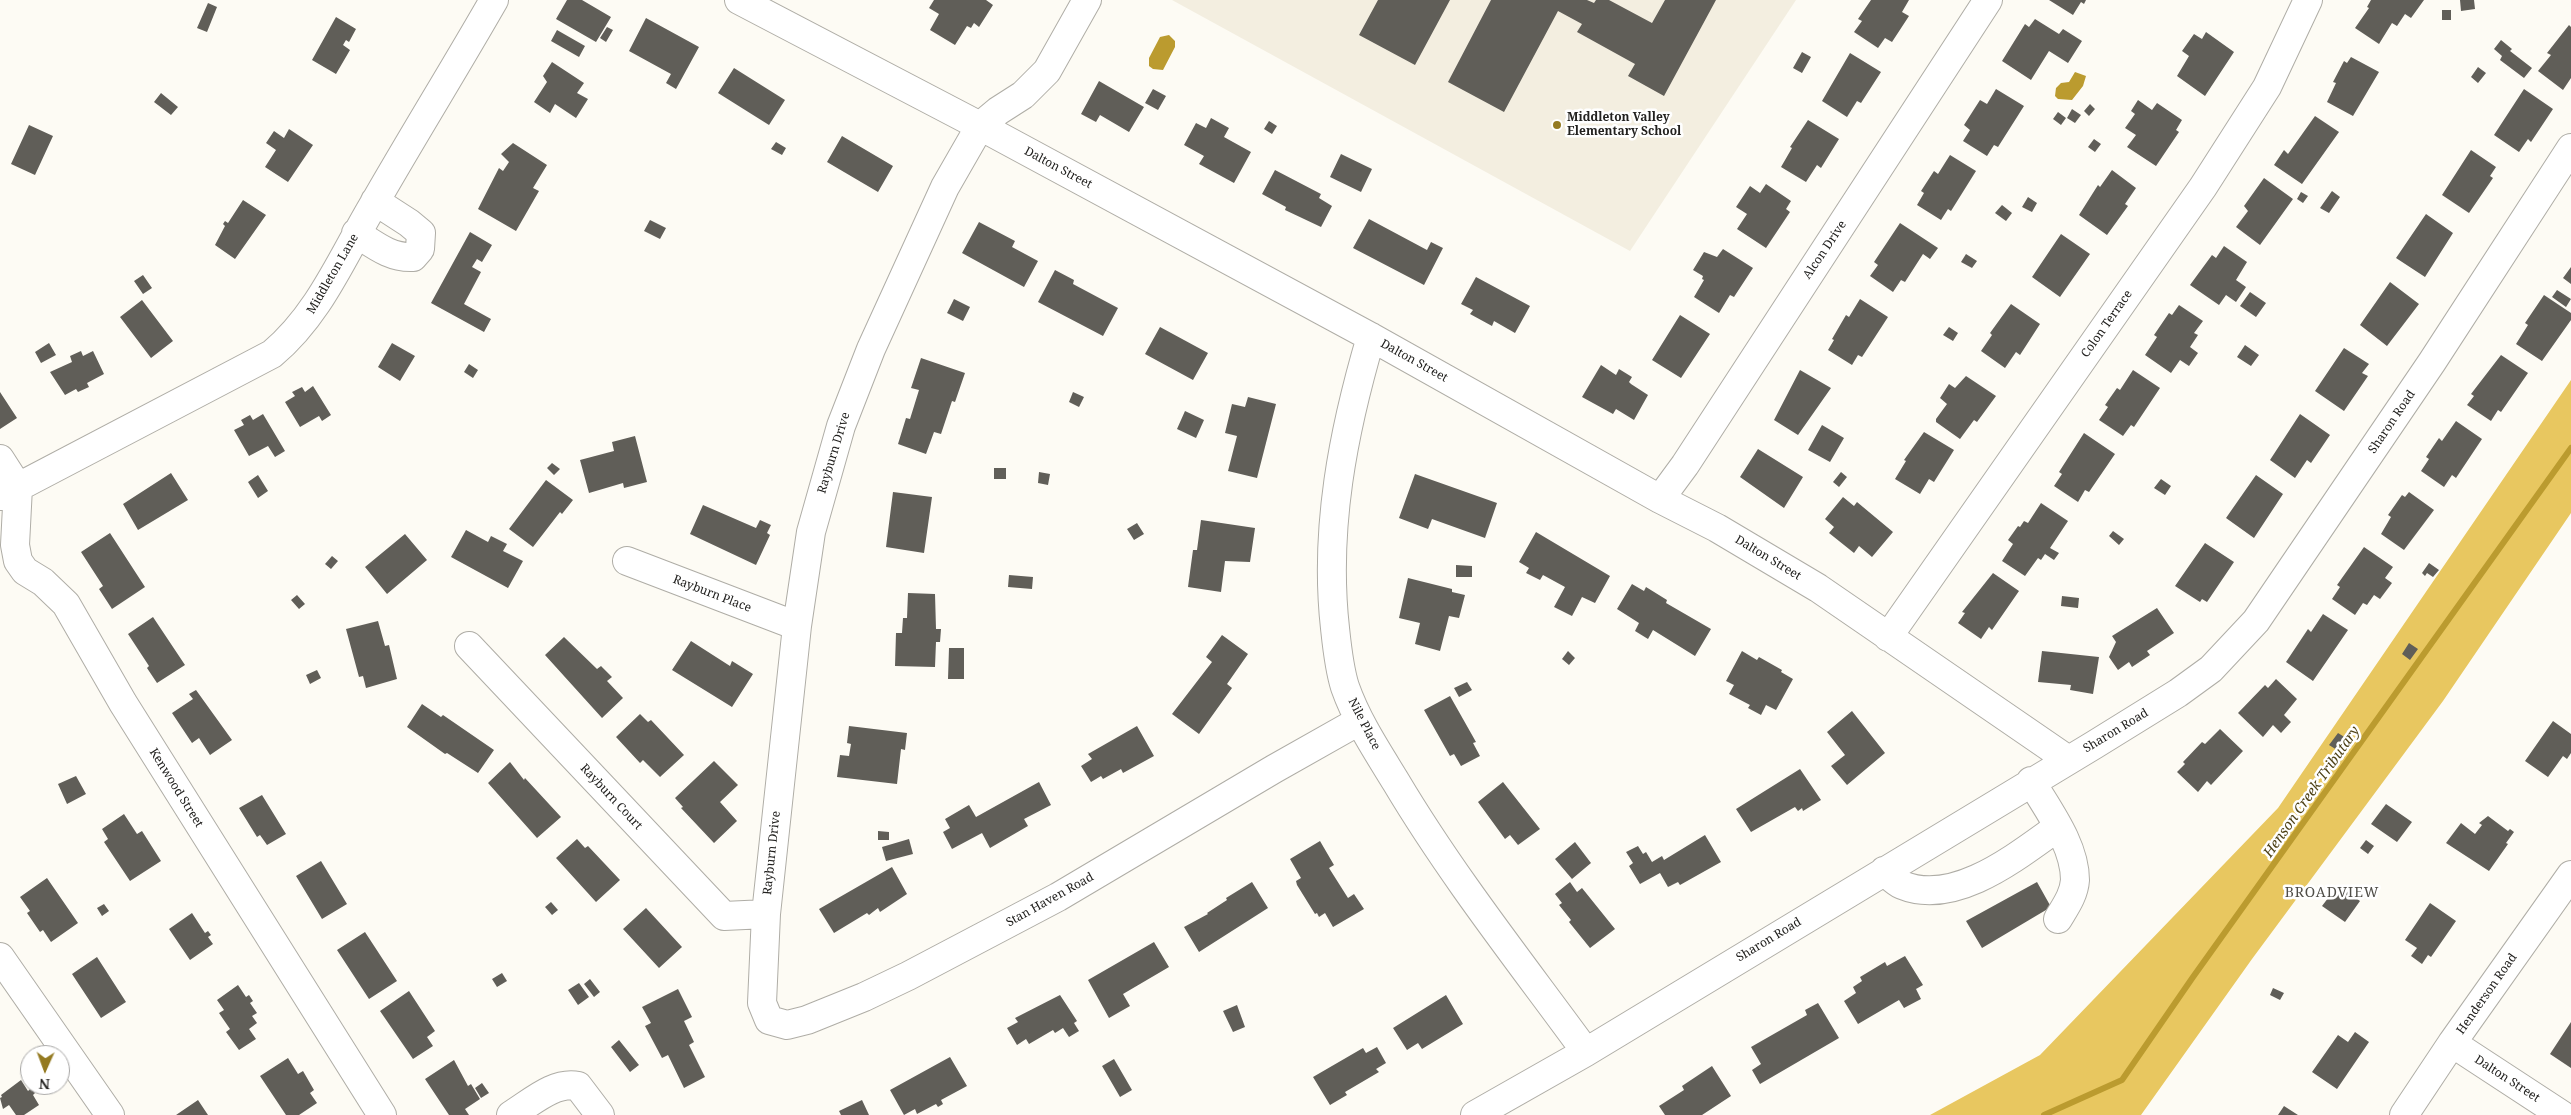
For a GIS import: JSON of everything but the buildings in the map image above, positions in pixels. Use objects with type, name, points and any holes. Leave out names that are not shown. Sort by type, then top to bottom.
[{"type":"street","name":"Middleton Lane","points":[[9,492],[272,354],[289,340],[308,318],[494,0]]},
{"type":"street","name":"Dalton Street","points":[[739,0],[980,126],[1371,337],[1660,499],[1716,528],[1818,588],[2067,759]]},
{"type":"street","name":"Rayburn Drive","points":[[762,975],[766,914],[797,626],[811,532],[842,426],[871,349],[904,274],[945,187],[980,126],[1034,86],[1047,71],[1087,0]]},
{"type":"street","name":"Alcon Drive","points":[[1660,499],[1685,465],[1988,0]]},
{"type":"street","name":"Colon Terrace","points":[[1888,637],[2203,187],[2267,87],[2308,0]]},
{"type":"street","name":"Sharon Road","points":[[1475,1115],[1586,1052],[2142,715],[2211,669],[2256,621],[2432,362],[2571,148]]},
{"type":"street","points":[[356,233],[389,254],[413,257],[420,249],[421,233],[375,201]]},
{"type":"street","name":"Nile Place","points":[[1371,337],[1343,451],[1336,495],[1331,550],[1334,613],[1340,664],[1345,686],[1359,721],[1431,841],[1586,1052]]},
{"type":"street","points":[[0,459],[9,492]]},
{"type":"street","name":"Kenwood Street","points":[[9,492],[18,562],[25,571],[43,582],[66,604],[133,720],[382,1115]]},
{"type":"street","name":"Rayburn Place","points":[[627,561],[797,626]]},
{"type":"street","name":"Rayburn Court","points":[[469,646],[724,916],[766,914]]},
{"type":"street","name":"Stan Haven Road","points":[[762,975],[762,1003],[765,1012],[769,1020],[787,1026],[864,997],[1058,897],[1359,721]]},
{"type":"street","points":[[2031,781],[2058,827],[2071,856],[2075,880],[2071,897],[2058,919]]},
{"type":"street","points":[[1884,871],[1900,885],[1915,889],[1930,891],[1954,886],[1977,880],[2058,827]]},
{"type":"street","name":"Henderson Road","points":[[2404,1115],[2452,1043],[2571,875]]},
{"type":"street","points":[[0,957],[110,1115]]},
{"type":"street","name":"Dalton Street","points":[[2452,1043],[2562,1115]]},
{"type":"street","points":[[511,1115],[554,1089],[568,1084],[578,1086],[600,1115]]},
{"type":"shaded area","name":"Middleton Valley Elementary School","points":[[1172,0],[1796,0],[1630,251]]},
{"type":"shaded area","points":[[1169,35],[1175,41],[1175,47],[1163,70],[1153,69],[1149,66],[1149,58],[1160,37]]},
{"type":"shaded area","points":[[2075,72],[2086,76],[2083,86],[2072,100],[2058,99],[2055,96],[2056,88],[2061,83],[2069,82]]},
{"type":"shaded area","points":[[2571,380],[2571,513],[2443,701],[2252,959],[2141,1115],[1930,1115],[2040,1055],[2278,808]]},
{"type":"waterway","name":"Henson Creek Tributary","points":[[2044,1115],[2122,1080],[2193,977],[2571,448]]},
{"type":"place","name":"Middleton Valley Elementary School","points":[[1557,125]]},
{"type":"district","name":"BROADVIEW","points":[[2332,893]]}]
